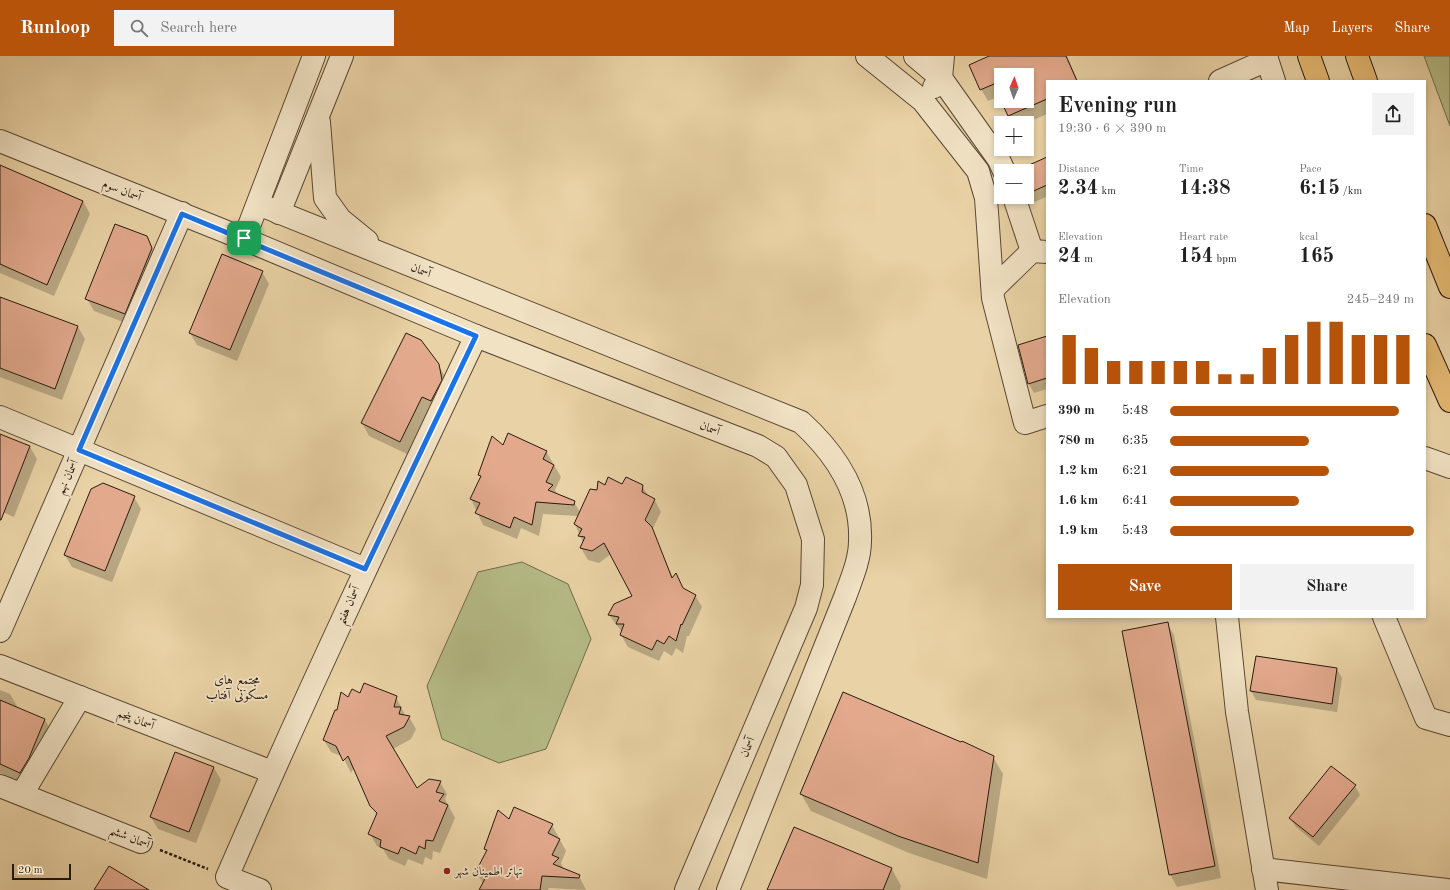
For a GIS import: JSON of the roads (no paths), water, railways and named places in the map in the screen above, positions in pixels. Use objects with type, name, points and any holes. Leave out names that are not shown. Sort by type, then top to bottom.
[{"type":"main road","points":[[1309,56],[1318,80]]},
{"type":"main road","points":[[1357,56],[1366,80]]},
{"type":"main road","points":[[1426,228],[1450,287]]},
{"type":"main road","points":[[1426,347],[1450,401]]},
{"type":"street","points":[[244,238],[314,56]]},
{"type":"street","points":[[279,213],[342,56]]},
{"type":"street","points":[[867,56],[923,101],[978,171],[993,196],[993,298],[1025,423],[1046,416]]},
{"type":"street","points":[[915,56],[941,78],[1001,164]]},
{"type":"street","points":[[923,101],[941,78],[943,56]]},
{"type":"street","points":[[1222,80],[1266,58],[1274,80]]},
{"type":"street","points":[[318,115],[325,198],[340,219],[385,256]]},
{"type":"street","name":"آسمان سوم","points":[[0,141],[244,238]]},
{"type":"street","name":"آسمان","points":[[258,204],[801,422],[819,439],[836,460],[859,513],[860,542],[854,570],[845,597],[728,890]]},
{"type":"street","points":[[993,288],[1040,251],[1017,204]]},
{"type":"street","name":"آسمان نهم","points":[[0,631],[182,214]]},
{"type":"street","name":"آسمان","points":[[244,238],[476,336],[758,446],[776,457],[796,485],[813,539],[812,585],[806,608],[686,890]]},
{"type":"street","name":"آسمان هفتم","points":[[260,890],[227,877],[272,772],[365,569],[476,336]]},
{"type":"street","points":[[0,417],[365,569]]},
{"type":"street","points":[[1426,458],[1450,467]]},
{"type":"street","points":[[1227,618],[1237,712],[1267,890]]},
{"type":"street","points":[[1384,618],[1426,718],[1450,725]]},
{"type":"street","name":"آسمان پنجم","points":[[0,666],[272,772]]},
{"type":"street","points":[[22,794],[80,697]]},
{"type":"street","name":"آسمان ششم","points":[[0,786],[141,842]]},
{"type":"street","points":[[1263,869],[1447,890]]},
{"type":"place","name":"تهاتر اطمینان شهر","points":[[447,871]]},
{"type":"district","name":"مجتمع های مسکونی آفتاب","points":[[237,686]]}]
